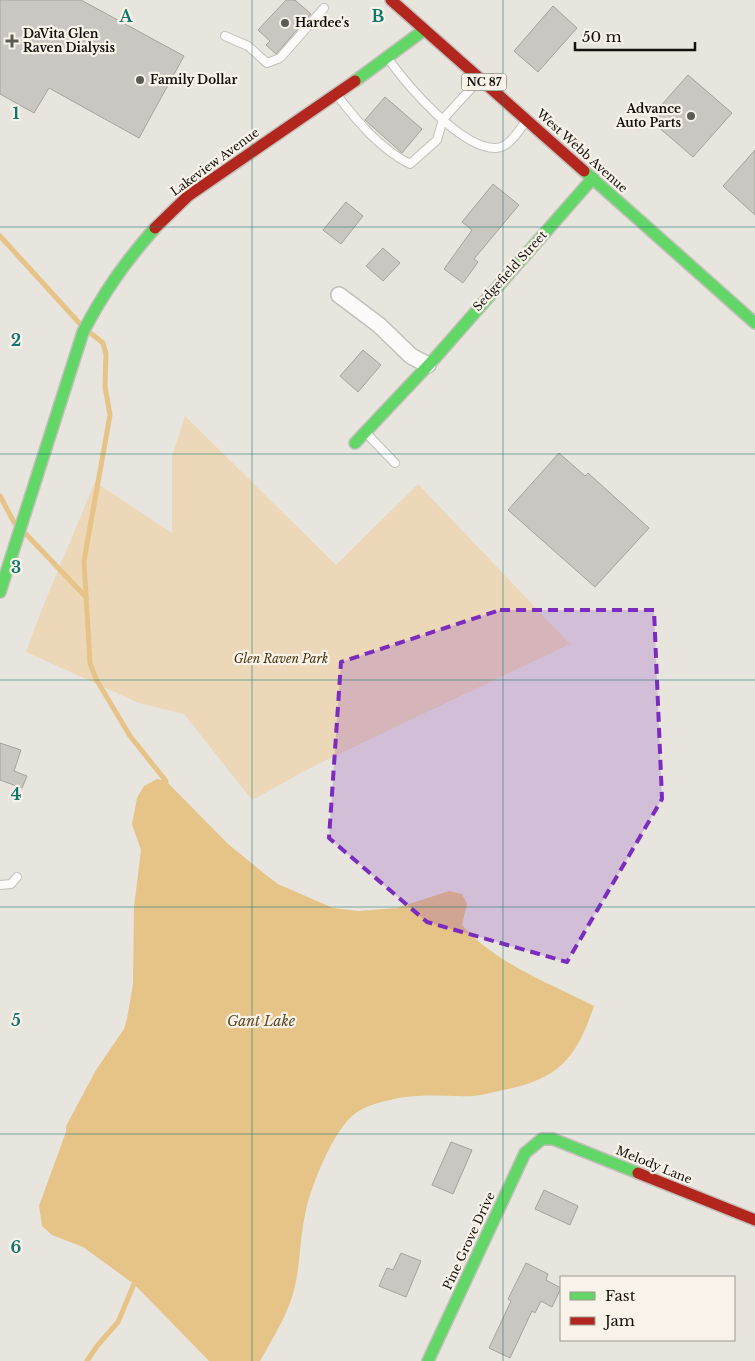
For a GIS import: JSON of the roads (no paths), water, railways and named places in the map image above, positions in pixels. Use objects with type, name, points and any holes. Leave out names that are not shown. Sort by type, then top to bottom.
[{"type":"main road","name":"West Webb Avenue","points":[[391,0],[755,323]]},
{"type":"main road","name":"Lakeview Avenue","points":[[0,592],[73,359],[104,292],[138,246],[188,196],[388,58],[424,30]]},
{"type":"main road","name":"Sedgefield Street","points":[[355,443],[428,365],[593,178]]},
{"type":"main road","name":"Melody Lane","points":[[542,1139],[553,1139],[755,1220]]},
{"type":"main road","name":"Pine Grove Drive","points":[[428,1361],[525,1152],[542,1139]]},
{"type":"street","points":[[339,296],[379,325],[411,356],[428,365]]},
{"type":"lane","points":[[225,36],[248,46],[267,63],[280,58],[324,8]]},
{"type":"lane","points":[[388,58],[405,82],[466,140],[496,148],[509,143],[527,120]]},
{"type":"lane","points":[[336,94],[357,121],[396,157],[410,164],[438,140],[443,119],[480,79]]},
{"type":"lane","points":[[365,432],[395,463]]},
{"type":"lane","points":[[0,885],[11,884],[17,876]]},
{"type":"water","name":"Gant Lake","points":[[157,779],[166,781],[228,844],[278,884],[333,908],[358,911],[397,908],[449,891],[462,894],[467,904],[462,925],[490,951],[524,972],[594,1006],[580,1040],[572,1053],[552,1073],[538,1080],[477,1096],[404,1097],[377,1103],[352,1116],[330,1147],[313,1187],[304,1221],[297,1276],[292,1297],[282,1322],[260,1361],[209,1361],[134,1284],[83,1247],[52,1235],[42,1226],[39,1206],[66,1132],[66,1126],[96,1070],[124,1029],[127,1019],[133,984],[134,907],[141,850],[132,824],[137,798],[144,786]]},
{"type":"waterway","points":[[0,236],[81,325]]},
{"type":"waterway","points":[[88,331],[103,343],[106,354],[105,386],[110,415],[84,561],[90,663],[96,679],[130,736],[166,781],[165,786]]},
{"type":"waterway","points":[[0,496],[15,524]]},
{"type":"waterway","points":[[25,533],[85,596]]},
{"type":"waterway","points":[[87,1361],[97,1346],[118,1322],[134,1284],[139,1280]]},
{"type":"place","name":"Hardee's","points":[[285,23]]},
{"type":"place","name":"DaVita Glen Raven Dialysis","points":[[12,41]]},
{"type":"place","name":"Family Dollar","points":[[140,80]]},
{"type":"place","name":"Advance Auto Parts","points":[[691,116]]},
{"type":"park label","name":"Glen Raven Park","points":[[281,659]]}]
